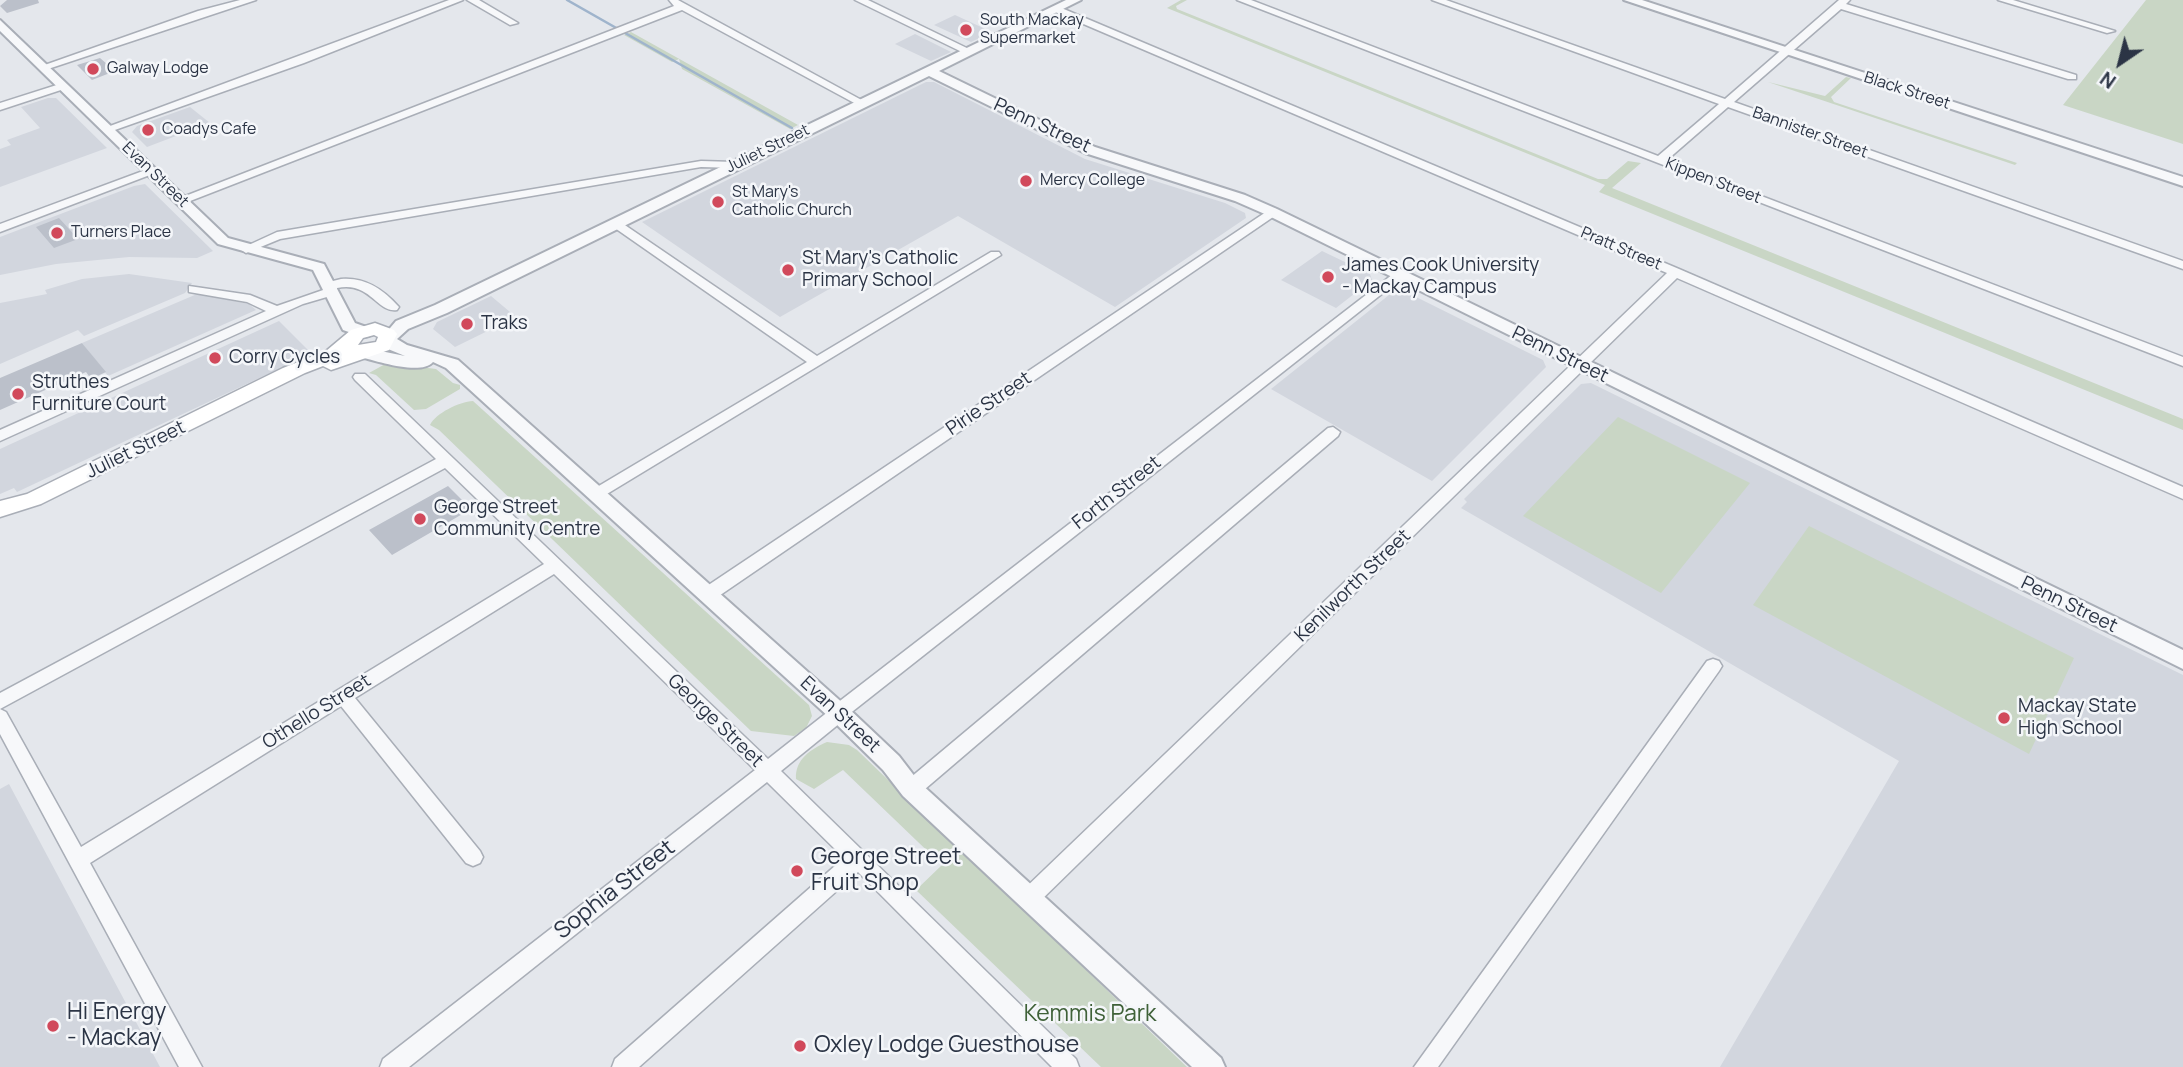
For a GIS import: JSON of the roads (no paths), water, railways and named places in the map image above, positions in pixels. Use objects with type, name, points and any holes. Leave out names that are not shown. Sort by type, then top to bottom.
[{"type":"main road","points":[[359,342],[382,330],[388,339]]},
{"type":"main road","name":"Juliet Street","points":[[0,520],[34,499],[359,342]]},
{"type":"main road","name":"Juliet Street","points":[[0,509],[34,499]]},
{"type":"street","points":[[44,67],[176,24],[206,17],[251,0]]},
{"type":"street","points":[[107,129],[300,61],[458,0]]},
{"type":"street","points":[[472,0],[513,23]]},
{"type":"street","points":[[671,0],[862,103]]},
{"type":"street","points":[[860,0],[968,51]]},
{"type":"street","name":"Kippen Street","points":[[1242,0],[2183,362]]},
{"type":"street","name":"Bannister Street","points":[[1437,0],[2183,265]]},
{"type":"street","name":"Black Street","points":[[1630,0],[2183,183]]},
{"type":"street","points":[[2003,0],[2110,31]]},
{"type":"street","points":[[1659,160],[1842,3],[2073,77]]},
{"type":"street","name":"Juliet Street","points":[[388,339],[402,325],[736,165],[1061,4]]},
{"type":"street","name":"Pratt Street","points":[[1061,4],[2183,494]]},
{"type":"street","points":[[181,200],[682,6]]},
{"type":"street","name":"Evan Street","points":[[0,24],[223,241],[319,267],[333,293]]},
{"type":"street","name":"Penn Street","points":[[928,71],[1090,150],[1240,198],[1272,212],[2183,660]]},
{"type":"street","points":[[0,107],[63,86]]},
{"type":"street","points":[[246,249],[273,237],[688,167],[736,165]]},
{"type":"street","points":[[688,167],[703,168],[711,177]]},
{"type":"street","points":[[0,228],[151,171]]},
{"type":"street","name":"Pirie Street","points":[[707,595],[1272,212]]},
{"type":"street","points":[[616,223],[817,362]]},
{"type":"street","points":[[272,255],[284,242],[307,233]]},
{"type":"street","points":[[597,494],[995,255]]},
{"type":"street","name":"Kenilworth Street","points":[[1028,898],[1675,272]]},
{"type":"street","name":"Forth Street","points":[[839,713],[1397,275]]},
{"type":"street","points":[[0,436],[283,309],[333,293],[348,282],[361,283],[392,307]]},
{"type":"street","points":[[194,289],[243,297],[283,309]]},
{"type":"street","points":[[333,293],[335,327],[359,342]]},
{"type":"street","name":"Juliet Street","points":[[359,342],[461,298]]},
{"type":"street","name":"Evan Street","points":[[388,339],[398,348],[439,356],[460,371],[839,713],[894,767],[911,789],[1212,1067]]},
{"type":"street","name":"Evan Street","points":[[359,342],[397,362],[435,363],[460,371]]},
{"type":"street","name":"George Street","points":[[360,377],[859,859],[1068,1067]]},
{"type":"street","points":[[911,789],[1333,432]]},
{"type":"street","points":[[0,702],[447,460]]},
{"type":"street","name":"Othello Street","points":[[79,859],[555,565]]},
{"type":"street","points":[[1425,1067],[1713,666]]},
{"type":"street","points":[[343,696],[473,858]]},
{"type":"street","name":"Sophia Street","points":[[391,1067],[839,713]]},
{"type":"street","points":[[0,717],[191,1067]]},
{"type":"street","points":[[624,1067],[859,859]]},
{"type":"waterway","points":[[567,0],[792,128]]},
{"type":"place","name":"South Mackay Supermarket","points":[[966,30]]},
{"type":"place","name":"Galway Lodge","points":[[93,69]]},
{"type":"place","name":"Coadys Cafe","points":[[148,130]]},
{"type":"place","name":"Mercy College","points":[[1026,181]]},
{"type":"place","name":"St Mary's Catholic Church","points":[[718,202]]},
{"type":"place","name":"Turners Place","points":[[57,233]]},
{"type":"place","name":"St Mary's Catholic Primary School","points":[[788,270]]},
{"type":"place","name":"James Cook University - Mackay Campus","points":[[1328,277]]},
{"type":"place","name":"Traks","points":[[467,324]]},
{"type":"place","name":"Corry Cycles","points":[[215,358]]},
{"type":"place","name":"Struthes Furniture Court","points":[[18,394]]},
{"type":"place","name":"George Street Community Centre","points":[[420,519]]},
{"type":"place","name":"Mackay State High School","points":[[2004,718]]},
{"type":"place","name":"George Street Fruit Shop","points":[[797,871]]},
{"type":"place","name":"Hi Energy - Mackay","points":[[53,1026]]},
{"type":"place","name":"Oxley Lodge Guesthouse","points":[[800,1046]]},
{"type":"park label","name":"Kemmis Park","points":[[1090,1015]]}]
